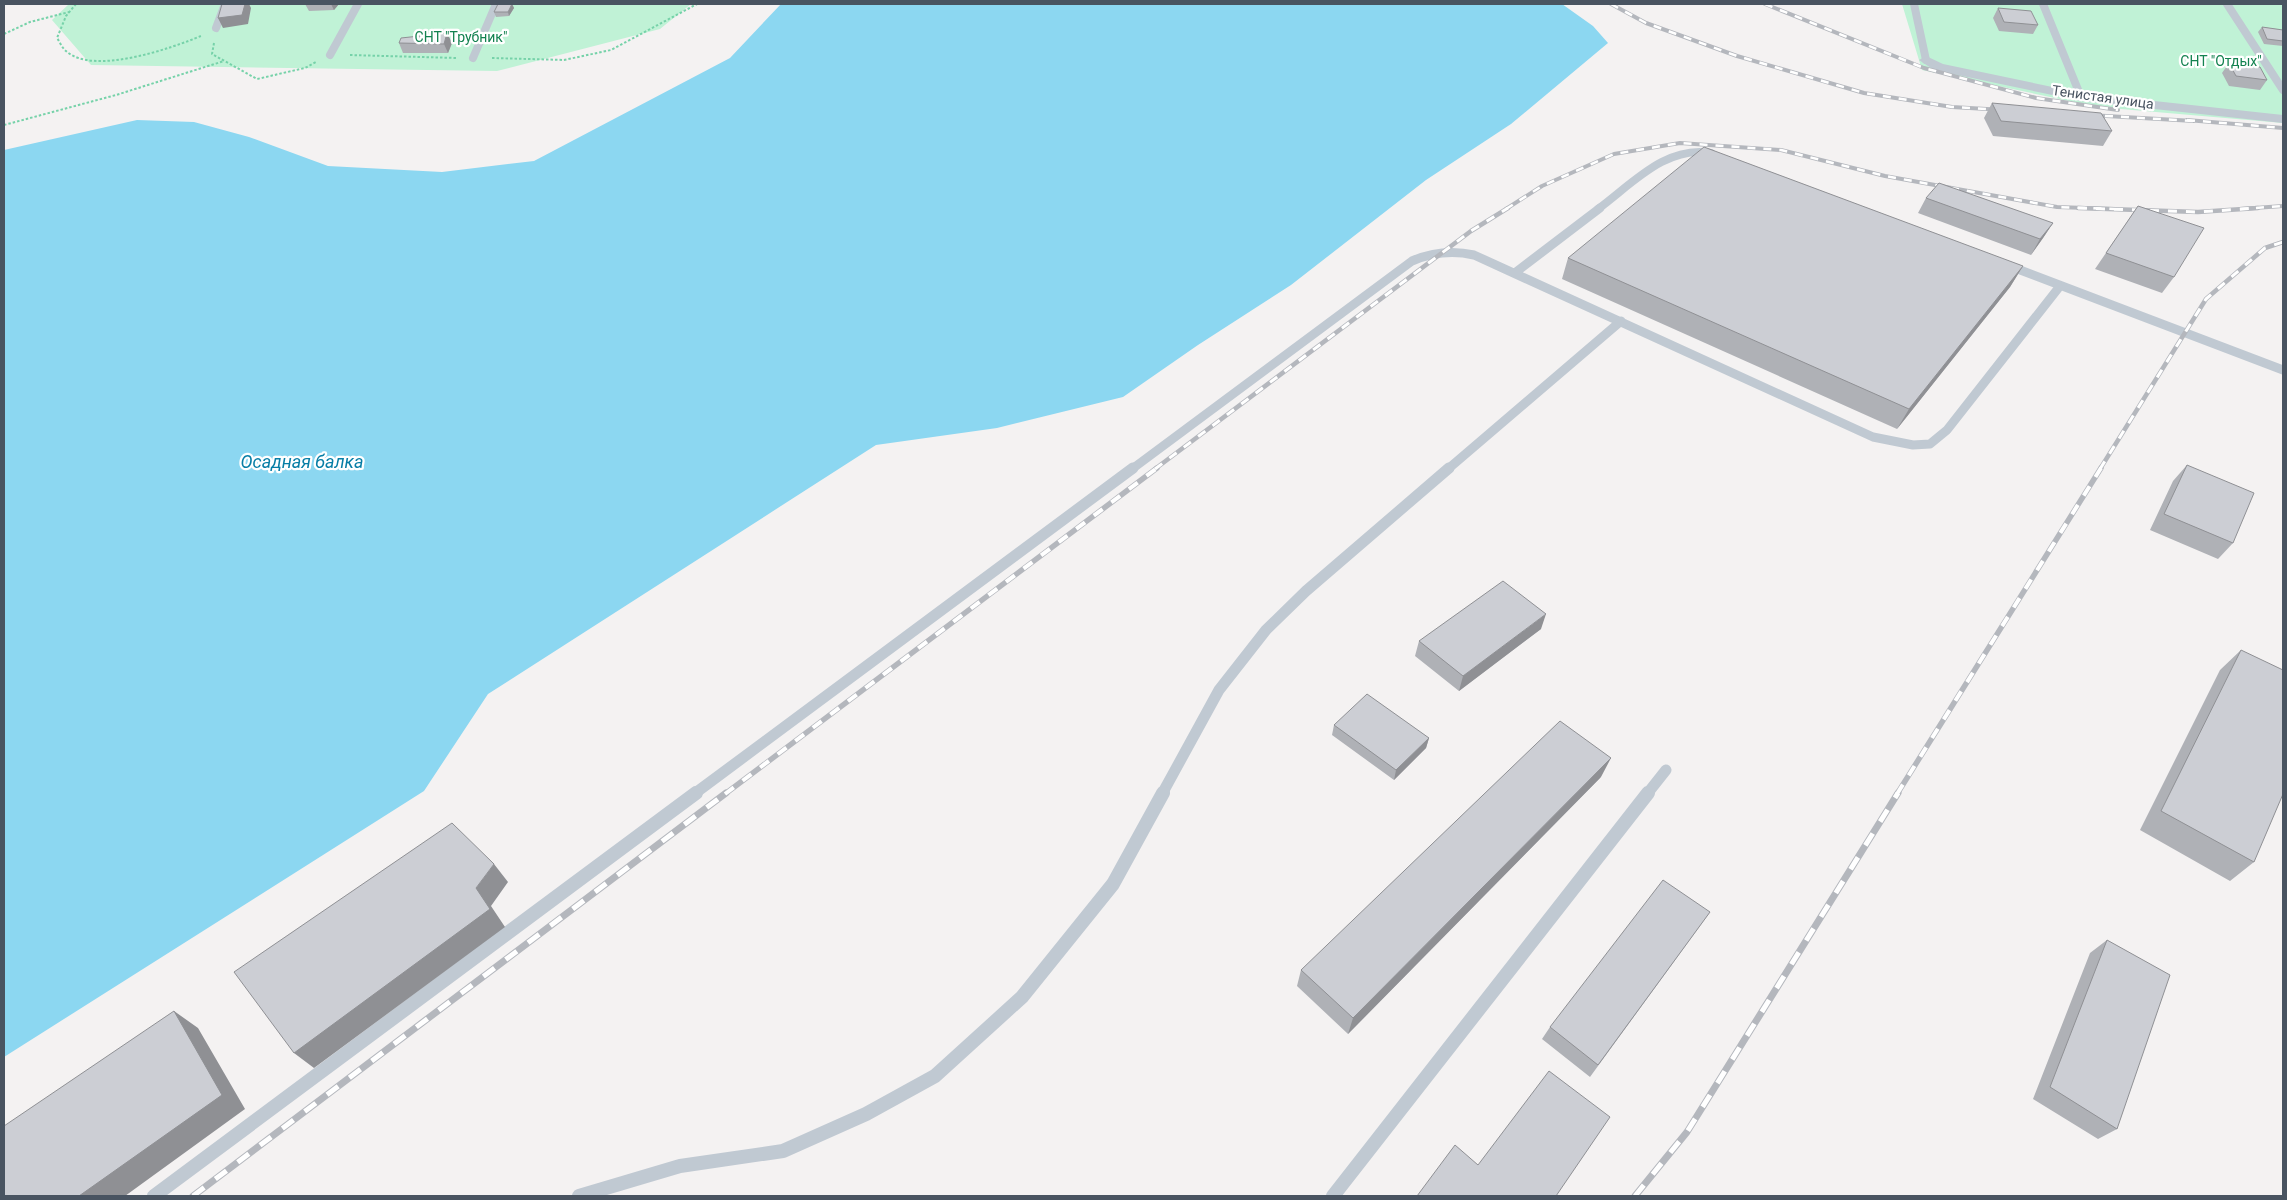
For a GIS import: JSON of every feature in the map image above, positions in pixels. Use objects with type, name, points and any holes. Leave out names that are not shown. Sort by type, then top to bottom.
[{"type":"street","name":"Тенистая улица","points":[[1926,60],[1939,67],[2081,97],[2283,119]]},
{"type":"lane","points":[[216,28],[225,4]]},
{"type":"lane","points":[[330,55],[358,4]]},
{"type":"lane","points":[[473,58],[496,4]]},
{"type":"lane","points":[[1914,4],[1926,60]]},
{"type":"lane","points":[[2043,4],[2081,97]]},
{"type":"lane","points":[[2227,4],[2283,90]]},
{"type":"lane","points":[[1516,272],[1671,155],[1688,151],[1702,151],[1719,155]]},
{"type":"lane","points":[[154,1196],[1412,261],[1429,253],[1459,251],[1516,272],[1873,437],[1913,445],[1930,444],[1947,430],[2060,286]]},
{"type":"lane","points":[[1996,261],[2283,370]]},
{"type":"lane","points":[[579,1196],[680,1166],[783,1151],[866,1114],[935,1076],[1022,997],[1113,884],[1219,690],[1266,630],[1306,591],[1621,321]]},
{"type":"lane","points":[[1333,1196],[1666,770]]},
{"type":"path","points":[[76,4],[57,38],[60,47],[72,56],[93,60],[139,57],[185,43],[216,28]]},
{"type":"path","points":[[216,28],[212,54],[257,79],[305,68],[330,55],[564,60],[611,50],[697,4]]},
{"type":"path","points":[[4,34],[30,22],[70,12]]},
{"type":"path","points":[[4,125],[116,95],[225,61]]},
{"type":"green space","name":"СНТ \"Трубник\"","points":[[69,4],[691,4],[660,29],[497,71],[91,65],[52,20]]},
{"type":"green space","name":"СНТ \"Отдых\"","points":[[1902,4],[2283,4],[2283,123],[2098,107],[1922,70]]},
{"type":"water","name":"Осадная балка","points":[[781,4],[1562,4],[1593,26],[1608,43],[1511,124],[1426,180],[1291,285],[1198,345],[1123,397],[997,428],[876,445],[488,694],[424,791],[4,1057],[4,150],[137,120],[194,122],[249,137],[328,166],[442,172],[534,161],[730,58]]},
{"type":"building","points":[[222,4],[245,4],[242,15],[218,18]]},
{"type":"building","points":[[498,4],[512,4],[508,12],[494,12]]},
{"type":"building","points":[[1998,8],[2031,11],[2038,25],[2004,22]]},
{"type":"building","points":[[2262,27],[2283,30],[2283,41],[2267,39]]},
{"type":"building","points":[[447,33],[444,44],[399,43],[401,38]]},
{"type":"building","points":[[2229,63],[2260,67],[2267,80],[2236,76]]},
{"type":"building","points":[[1992,103],[2101,113],[2112,131],[2001,121]]},
{"type":"building","points":[[1704,147],[2023,266],[1909,409],[1568,258]]},
{"type":"building","points":[[1939,183],[2053,223],[2040,239],[1926,198]]},
{"type":"building","points":[[2138,206],[2204,228],[2174,277],[2106,253]]},
{"type":"building","points":[[2187,465],[2254,493],[2233,543],[2164,514]]},
{"type":"building","points":[[1503,581],[1546,614],[1463,676],[1419,641]]},
{"type":"building","points":[[2241,650],[2283,670],[2283,794],[2254,862],[2161,811]]},
{"type":"building","points":[[1367,694],[1429,738],[1396,770],[1334,725]]},
{"type":"building","points":[[1560,721],[1611,758],[1353,1018],[1301,970]]},
{"type":"building","points":[[452,823],[494,864],[476,888],[490,909],[294,1053],[234,972]]},
{"type":"building","points":[[1663,880],[1710,912],[1598,1065],[1550,1027]]},
{"type":"building","points":[[2107,940],[2170,975],[2117,1129],[2050,1087]]},
{"type":"building","points":[[174,1011],[222,1095],[79,1196],[4,1196],[4,1126]]},
{"type":"building","points":[[1549,1071],[1610,1117],[1556,1196],[1417,1196],[1455,1145],[1478,1165]]},
{"type":"railway","points":[[1611,4],[1646,23],[1737,56],[1864,93],[1952,107],[2004,110]]},
{"type":"railway","points":[[1765,4],[1924,68],[2036,98],[2118,110]]},
{"type":"railway","points":[[2089,115],[2194,121]]},
{"type":"railway","points":[[2187,120],[2283,128]]},
{"type":"railway","points":[[1506,209],[1542,186],[1614,154],[1680,143],[1781,150],[1885,176],[2057,207],[2114,209]]},
{"type":"railway","points":[[2240,209],[2283,206]]},
{"type":"railway","points":[[1155,469],[1471,231],[1508,208]]},
{"type":"railway","points":[[2078,208],[2198,212],[2258,208]]},
{"type":"railway","points":[[2100,469],[2206,299],[2265,248],[2283,242]]},
{"type":"railway","points":[[725,794],[1157,468]]},
{"type":"railway","points":[[1897,794],[2101,468]]},
{"type":"railway","points":[[193,1196],[726,793]]},
{"type":"railway","points":[[1635,1196],[1687,1132],[1898,793]]}]
